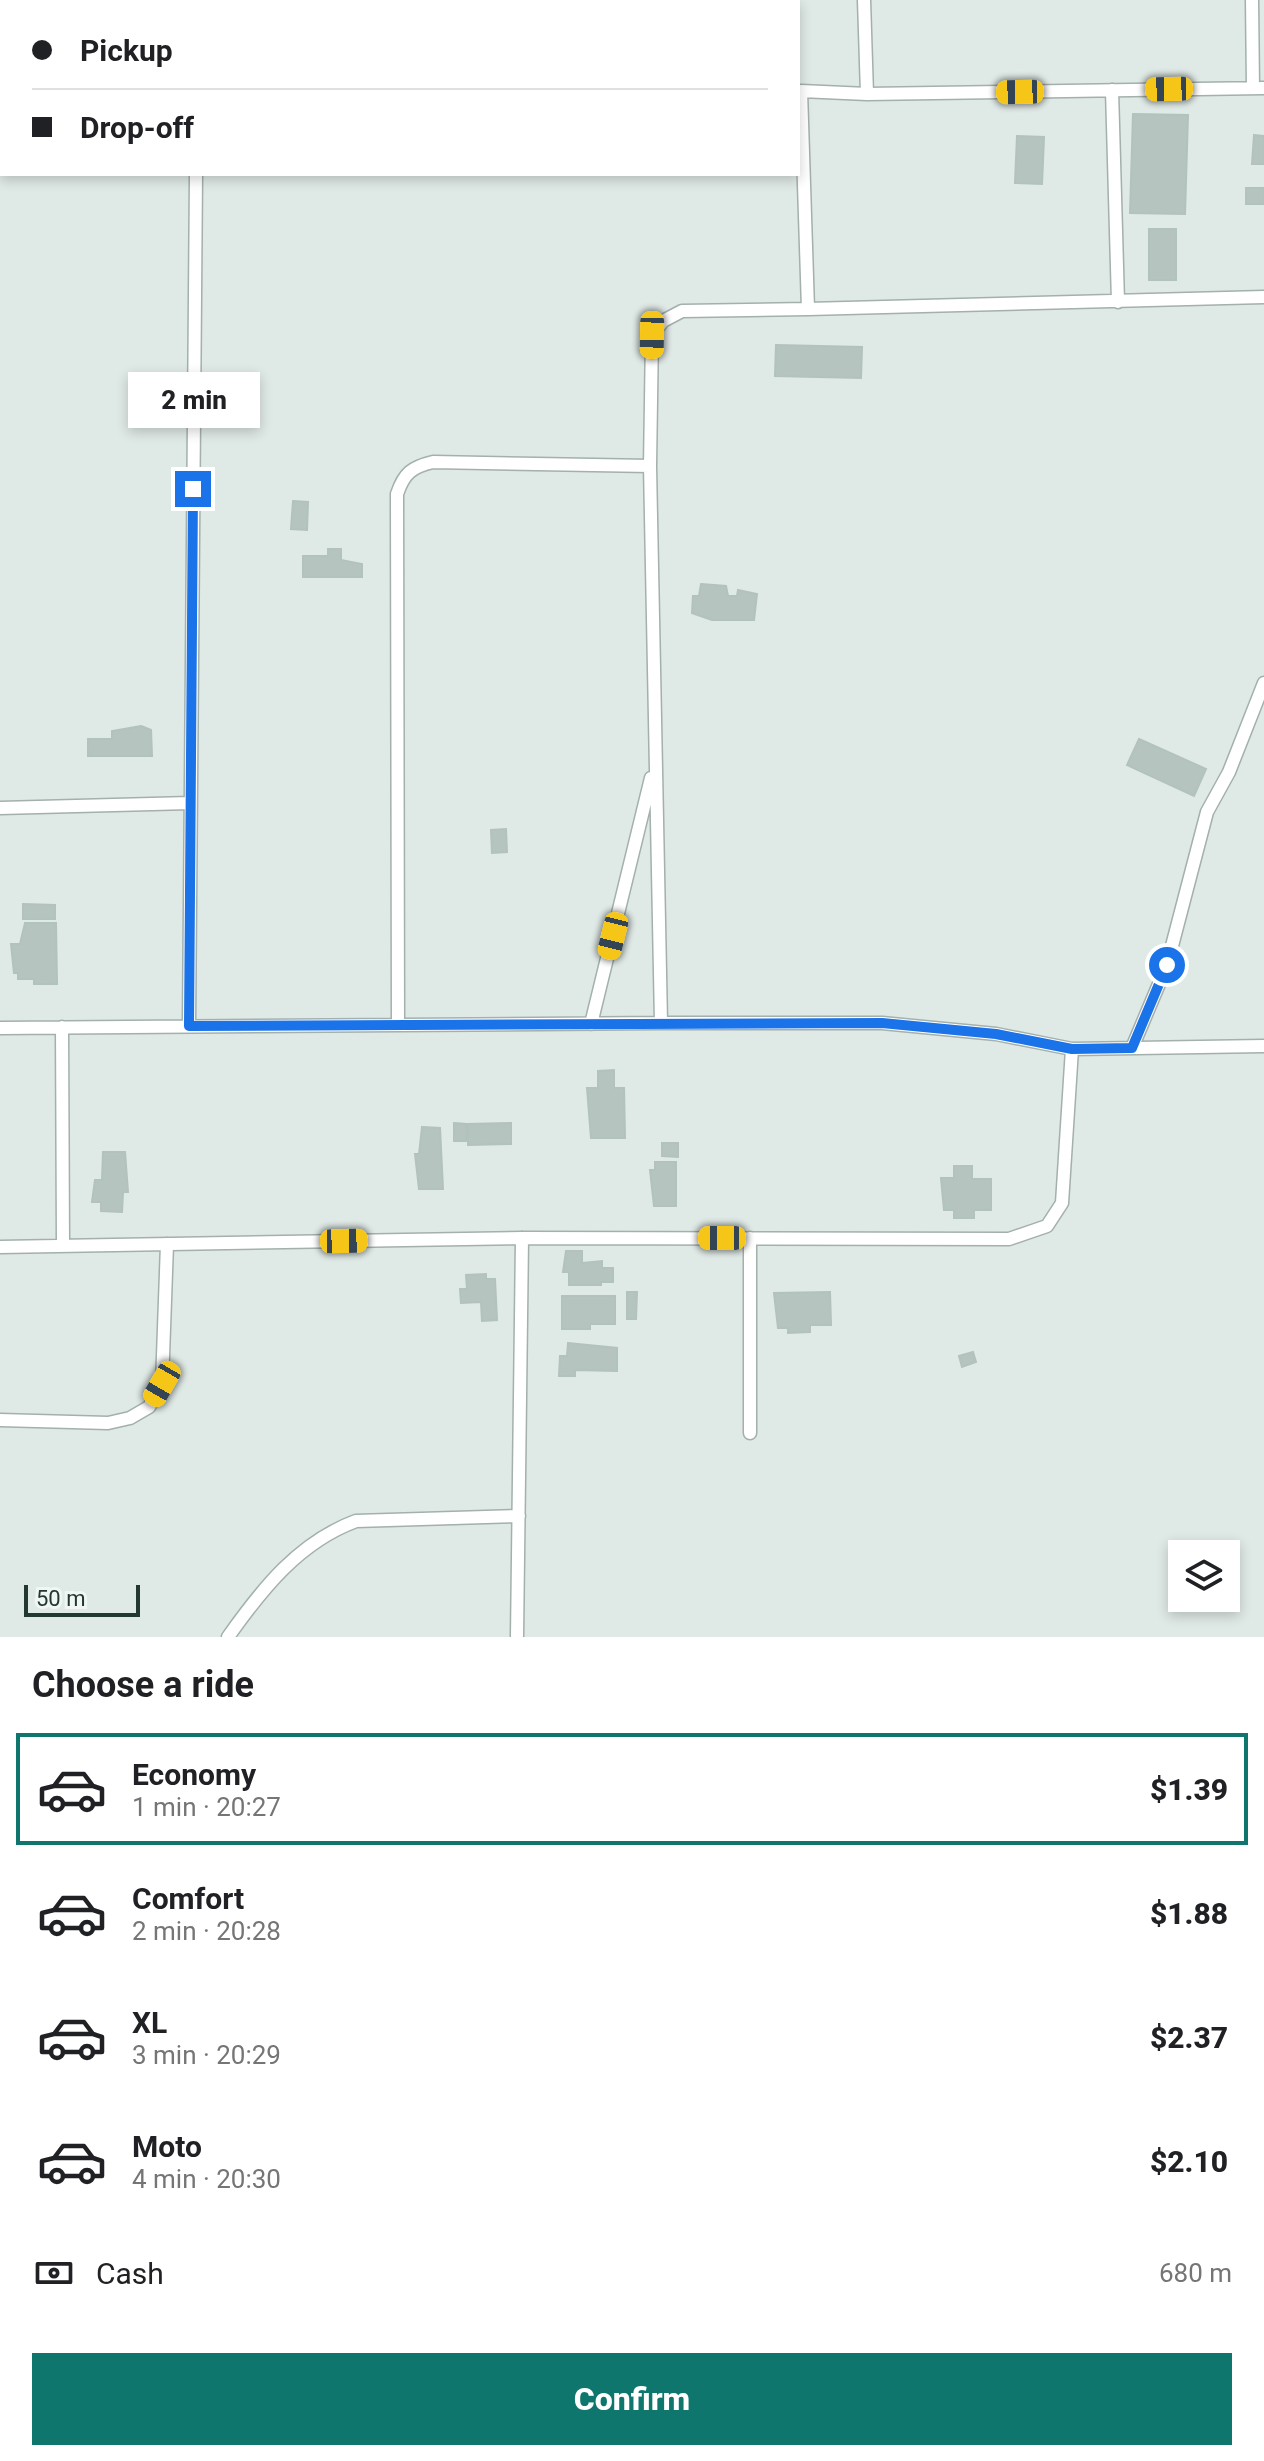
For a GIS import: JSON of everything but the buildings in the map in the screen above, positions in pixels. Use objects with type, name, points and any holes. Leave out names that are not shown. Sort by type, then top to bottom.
[{"type":"street","points":[[864,0],[867,94]]},
{"type":"street","points":[[808,309],[801,91],[867,94],[1258,88],[1252,0]]},
{"type":"street","points":[[1112,90],[1118,302]]},
{"type":"street","points":[[189,1026],[196,176]]},
{"type":"street","points":[[661,1023],[650,466],[652,335],[663,321],[682,311],[1264,297]]},
{"type":"street","points":[[398,1025],[397,494],[402,479],[414,467],[433,462],[650,466]]},
{"type":"street","points":[[1132,1048],[1167,965],[1207,812],[1229,772],[1264,683]]},
{"type":"street","points":[[591,1024],[656,759]]},
{"type":"street","points":[[0,808],[190,803]]},
{"type":"street","points":[[0,1028],[882,1023],[996,1034],[1072,1049],[1264,1046]]},
{"type":"street","points":[[62,1027],[63,1246]]},
{"type":"street","points":[[0,1247],[522,1238],[1009,1239],[1047,1226],[1062,1203],[1072,1049]]},
{"type":"street","points":[[517,1637],[522,1238]]},
{"type":"street","points":[[750,1238],[750,1433]]},
{"type":"street","points":[[0,1420],[108,1423],[130,1418],[149,1407],[162,1384],[167,1244]]},
{"type":"street","points":[[228,1637],[253,1601],[301,1550],[330,1530],[356,1521],[519,1516]]},
{"type":"route","points":[[193,489],[189,1026],[882,1023],[996,1034],[1072,1049],[1132,1048],[1167,965]]}]
